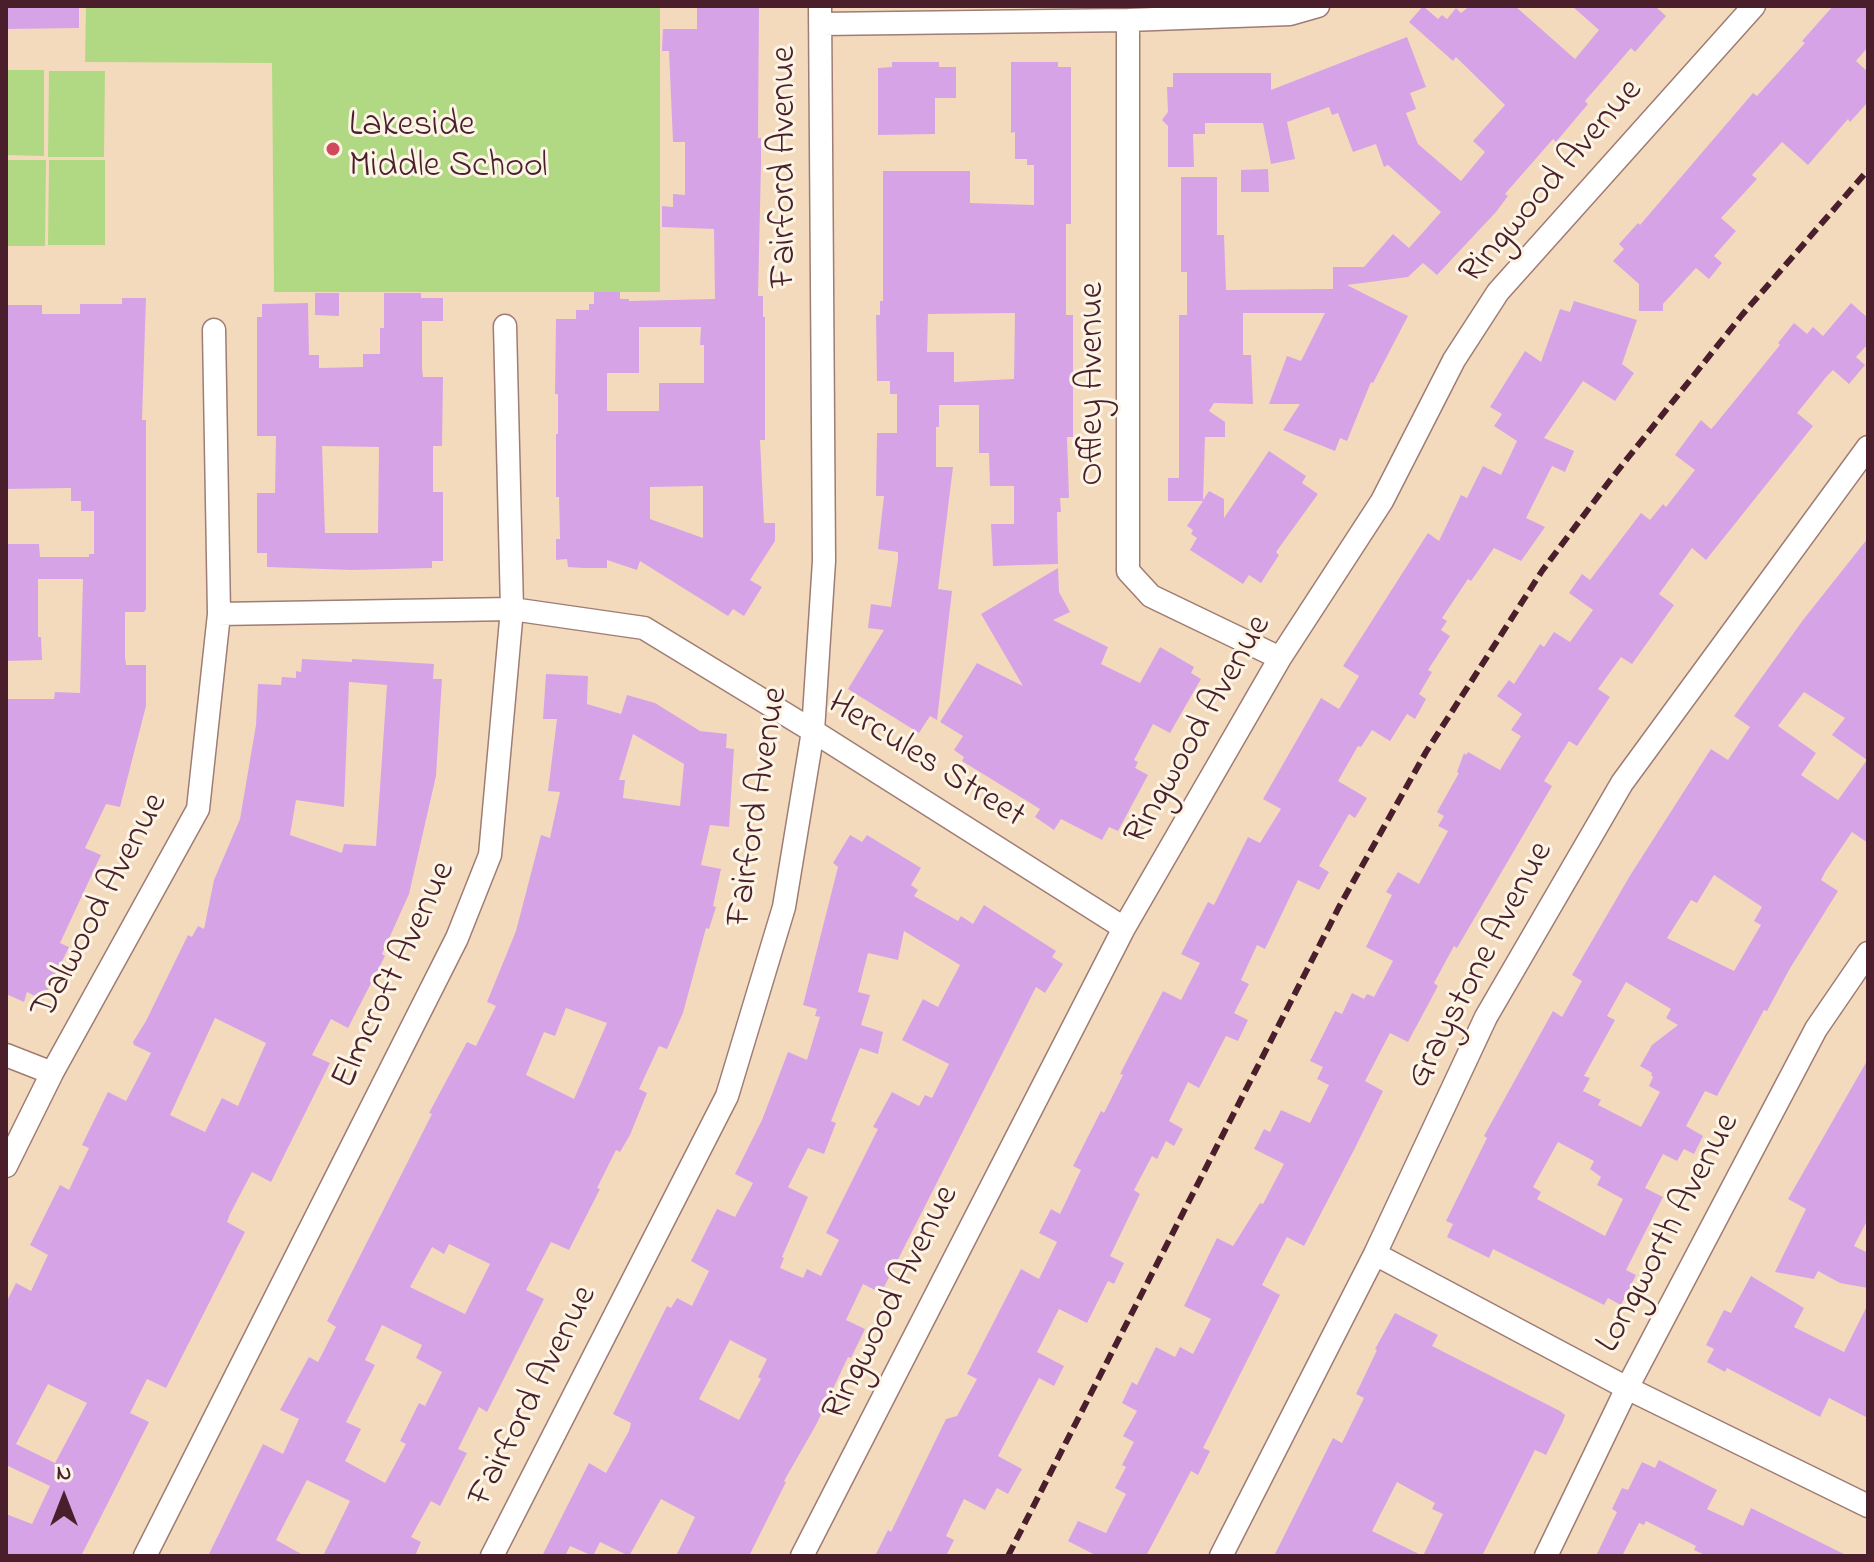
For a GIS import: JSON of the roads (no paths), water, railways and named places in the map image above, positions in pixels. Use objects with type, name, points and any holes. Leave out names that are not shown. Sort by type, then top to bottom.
[{"type":"street","points":[[820,15],[1128,20],[1290,14],[1318,6]]},
{"type":"street","name":"Ringwood Avenue","points":[[802,1556],[1124,928],[1280,658],[1382,501],[1454,360],[1498,292],[1754,6]]},
{"type":"street","name":"Fairford Avenue","points":[[492,1556],[727,1096],[784,907],[813,731],[824,561],[820,15]]},
{"type":"street","name":"Offley Avenue","points":[[1128,20],[1128,571],[1151,596],[1280,658]]},
{"type":"street","name":"Elmcroft Avenue","points":[[145,1556],[457,938],[490,855],[512,609],[505,326]]},
{"type":"street","name":"Dalwood Avenue","points":[[6,1166],[52,1073],[198,809],[219,614],[214,330]]},
{"type":"street","name":"Graystone Avenue","points":[[1221,1556],[1375,1254],[1486,1017],[1622,783],[1868,447]]},
{"type":"street","name":"Hercules Street","points":[[219,614],[512,609],[644,628],[1124,928]]},
{"type":"street","name":"Longworth Avenue","points":[[1546,1556],[1627,1388],[1816,1029],[1868,953]]},
{"type":"street","points":[[6,1055],[52,1073]]},
{"type":"street","points":[[1375,1254],[1627,1388],[1868,1506]]},
{"type":"railway","points":[[1008,1556],[1339,907],[1426,752],[1542,571],[1611,479],[1742,315],[1868,170]]},
{"type":"place","name":"Lakeside Middle School","points":[[333,149]]}]
